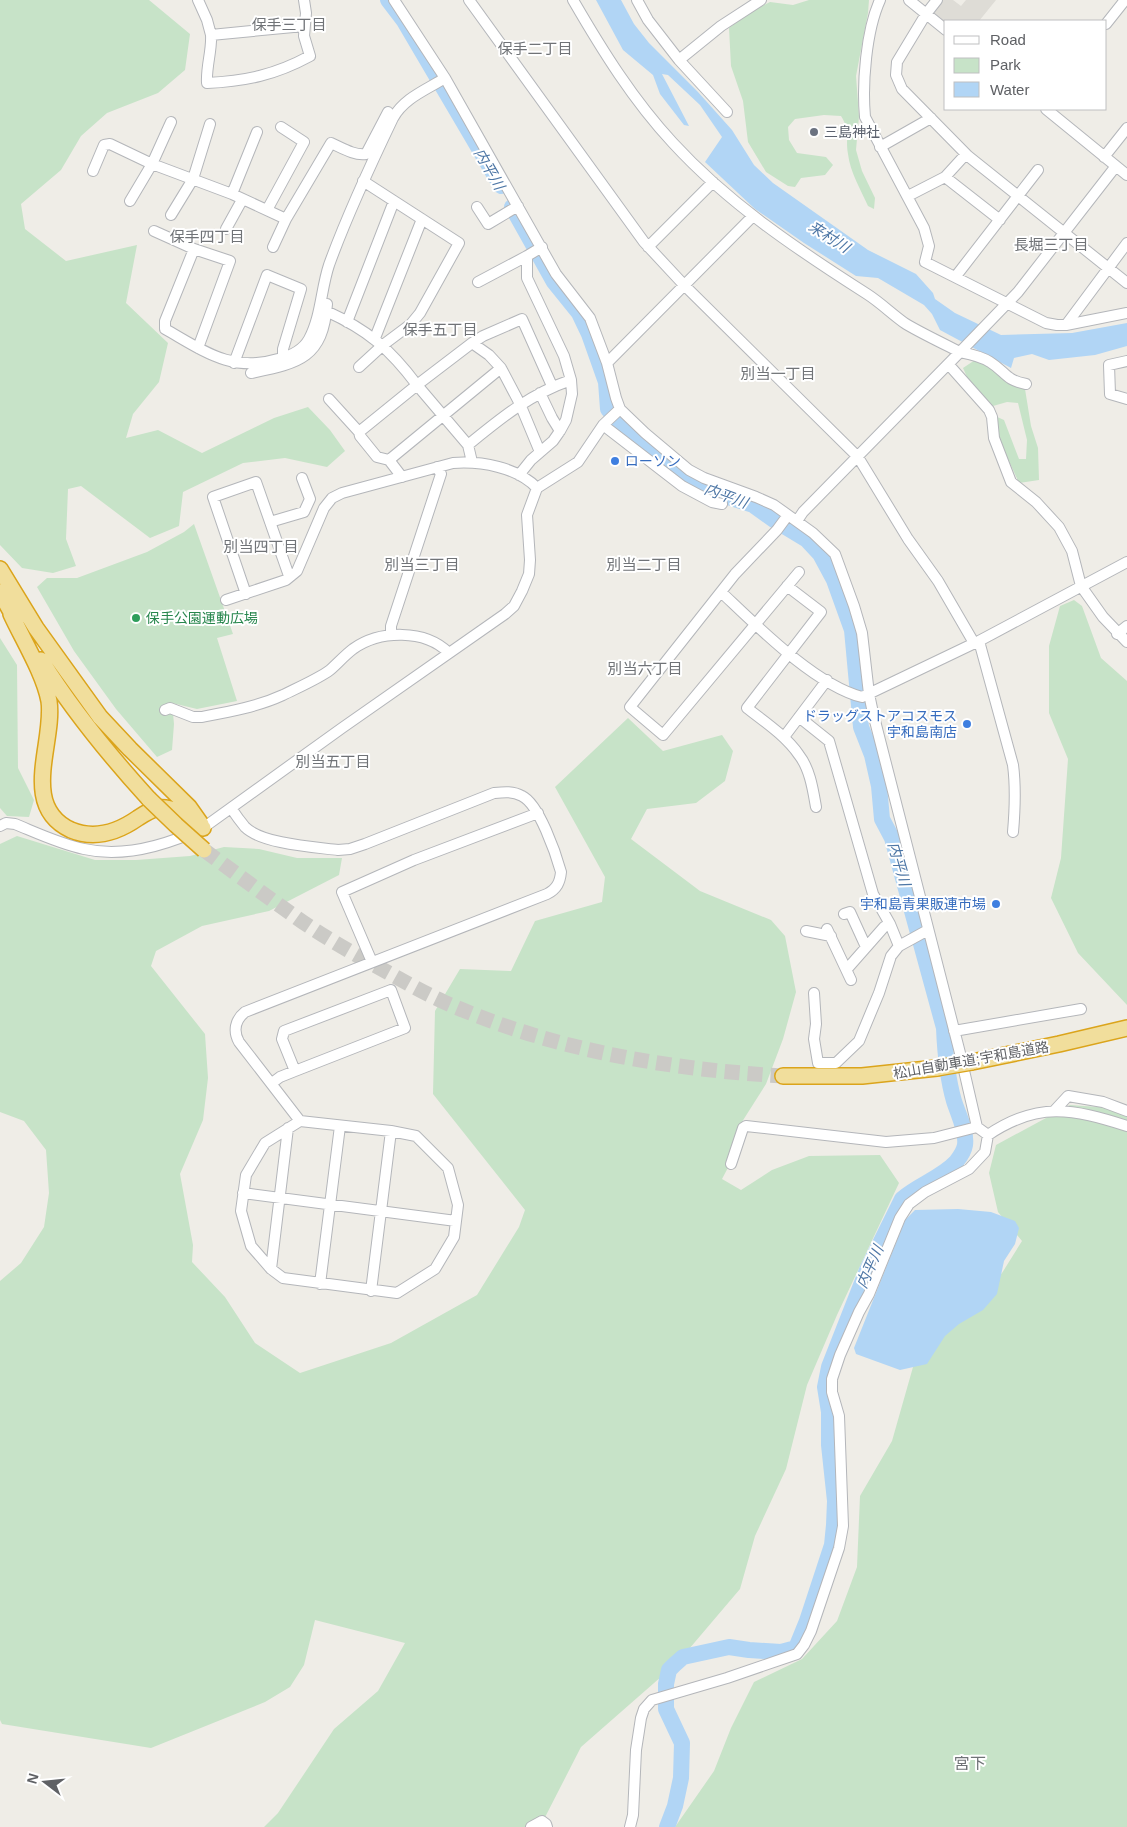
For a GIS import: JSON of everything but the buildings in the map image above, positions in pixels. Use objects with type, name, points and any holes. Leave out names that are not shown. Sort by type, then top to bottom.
[{"type":"highway","points":[[0,569],[36,628],[100,717],[189,807],[203,828]]},
{"type":"highway","points":[[0,592],[39,672],[48,700],[50,723],[41,770],[42,789],[47,806],[56,819],[69,829],[83,834],[100,835],[123,828],[148,812],[159,808],[172,810],[203,828]]},
{"type":"highway","points":[[12,614],[73,708],[109,755],[149,799],[204,850]]},
{"type":"highway","name":"松山自動車道;宇和島道路","points":[[783,1076],[862,1076],[937,1068],[1059,1044],[1127,1028]]},
{"type":"street","points":[[198,0],[211,35],[206,72],[207,82],[234,82],[272,74],[310,56],[304,26],[306,13],[304,0]]},
{"type":"street","points":[[394,0],[514,208],[535,251],[556,274],[590,318],[607,363],[618,410],[689,470],[704,478],[774,505],[790,519],[823,541],[835,554],[843,572],[862,633],[866,696],[924,931],[954,1031],[974,1128]]},
{"type":"street","points":[[468,0],[648,247],[858,457],[908,540],[938,581],[977,642],[1013,765],[1015,805],[1013,832]]},
{"type":"street","points":[[573,0],[610,63],[638,101],[673,143],[713,182],[753,216],[805,254],[880,302],[906,323],[990,362],[1013,382],[1026,384]]},
{"type":"street","points":[[637,0],[664,43],[727,112]]},
{"type":"street","points":[[679,60],[721,26],[761,0]]},
{"type":"street","points":[[880,0],[874,12],[864,72],[863,97],[867,123],[924,228],[929,246],[924,262],[956,276],[1005,305],[1046,323],[1066,325],[1127,313]]},
{"type":"street","points":[[909,0],[944,28]]},
{"type":"street","points":[[937,0],[926,14],[897,62],[896,75],[902,89],[966,154],[1127,283]]},
{"type":"street","points":[[1107,23],[1125,0]]},
{"type":"street","points":[[211,35],[304,26]]},
{"type":"street","points":[[194,249],[164,322],[165,329],[198,348],[234,363],[254,365],[283,358],[298,351],[309,340],[319,312],[322,286],[341,233],[363,181],[398,109],[415,95],[441,80]]},
{"type":"street","points":[[273,248],[286,219],[332,143],[345,150],[362,155],[366,154],[390,110],[398,109]]},
{"type":"street","points":[[1047,110],[1127,175]]},
{"type":"street","points":[[880,147],[931,118]]},
{"type":"street","points":[[130,201],[152,164],[171,122]]},
{"type":"street","points":[[171,215],[193,179],[210,124]]},
{"type":"street","points":[[267,210],[304,142],[280,128]]},
{"type":"street","points":[[1104,157],[1127,128]]},
{"type":"street","points":[[232,194],[257,132]]},
{"type":"street","points":[[93,171],[104,145],[110,144],[152,164],[232,194],[286,219]]},
{"type":"street","points":[[908,196],[945,177],[966,154]]},
{"type":"street","points":[[799,572],[662,736],[630,707],[735,574],[777,530],[790,519],[802,513],[949,365],[1018,292],[1116,166]]},
{"type":"street","points":[[956,276],[1038,170]]},
{"type":"street","points":[[945,177],[1000,220]]},
{"type":"street","points":[[363,181],[459,243],[420,314],[411,324],[379,342]]},
{"type":"street","points":[[648,247],[713,182]]},
{"type":"street","points":[[226,229],[242,200]]},
{"type":"street","points":[[347,322],[394,201]]},
{"type":"street","points":[[477,207],[488,224],[514,208]]},
{"type":"street","points":[[607,363],[753,216]]},
{"type":"street","points":[[359,367],[379,342],[422,219]]},
{"type":"street","points":[[154,231],[194,249],[230,261],[198,348]]},
{"type":"street","points":[[1066,325],[1127,243]]},
{"type":"street","points":[[478,282],[535,251]]},
{"type":"street","points":[[519,475],[553,441],[560,431],[570,408],[572,394],[571,380],[564,356],[527,278],[535,251]]},
{"type":"street","points":[[234,363],[267,276],[302,289],[283,349],[283,358]]},
{"type":"street","points":[[251,373],[295,362],[308,355],[322,332],[327,304],[322,286]]},
{"type":"street","points":[[326,311],[379,342],[399,362],[468,445],[472,462]]},
{"type":"street","points":[[359,432],[472,343],[483,336],[522,319],[552,386]]},
{"type":"street","points":[[472,343],[501,368],[520,404],[540,452]]},
{"type":"street","points":[[1127,361],[1109,365],[1110,394],[1127,399]]},
{"type":"street","points":[[949,365],[989,410],[992,417],[994,438],[1012,482],[1036,502],[1059,527],[1072,550],[1081,586],[1117,634],[1127,642]]},
{"type":"street","points":[[388,460],[501,368]]},
{"type":"street","points":[[468,445],[520,404],[552,386],[571,380]]},
{"type":"street","points":[[540,392],[560,431]]},
{"type":"street","points":[[329,399],[359,432],[360,436],[377,457],[388,460],[402,477]]},
{"type":"street","points":[[0,826],[6,823],[15,824],[82,849],[98,852],[117,852],[179,840],[203,828],[514,606],[529,574],[527,515],[538,488],[578,462],[605,423],[618,410]]},
{"type":"street","points":[[605,423],[682,486],[712,502],[722,504]]},
{"type":"street","points":[[226,600],[286,580],[291,576],[296,571],[324,508],[332,498],[342,493],[453,463],[472,462],[519,475],[538,488]]},
{"type":"street","points":[[391,635],[391,626],[441,474],[437,467]]},
{"type":"street","points":[[270,522],[304,512],[310,500],[302,478]]},
{"type":"street","points":[[246,594],[213,497],[256,482],[288,573],[291,576]]},
{"type":"street","points":[[721,592],[790,654],[850,694],[866,696],[977,642],[1127,562]]},
{"type":"street","points":[[787,586],[821,612],[747,708],[784,737],[800,756],[811,782],[816,807]]},
{"type":"street","points":[[1117,634],[1127,626]]},
{"type":"street","points":[[165,710],[170,708],[193,717],[201,717],[268,701],[330,670],[352,650],[368,640],[391,635],[406,635],[440,644],[449,653]]},
{"type":"street","points":[[784,737],[827,680]]},
{"type":"street","points":[[799,718],[829,741],[873,894],[903,944]]},
{"type":"street","points":[[231,808],[245,827],[256,835],[269,840],[338,850],[350,849],[365,844],[494,793],[510,792],[523,796],[533,805],[538,813],[561,872],[557,887],[552,892],[245,1012],[240,1016],[235,1028],[235,1036],[300,1121]]},
{"type":"street","points":[[372,962],[342,892],[414,860],[538,813]]},
{"type":"street","points":[[844,914],[850,912],[866,947]]},
{"type":"street","points":[[848,969],[866,947],[890,924]]},
{"type":"street","points":[[806,931],[829,932],[848,969],[851,980]]},
{"type":"street","points":[[814,993],[816,1024],[814,1038],[818,1063],[836,1063],[859,1041],[879,994],[891,956],[903,944],[924,931]]},
{"type":"street","points":[[272,1083],[280,1077],[405,1028],[391,990],[284,1031],[282,1039],[295,1071]]},
{"type":"street","points":[[954,1031],[1081,1009]]},
{"type":"street","points":[[1055,1110],[1068,1096],[1103,1102],[1127,1110]]},
{"type":"street","points":[[630,1827],[633,1815],[636,1750],[641,1718],[644,1709],[652,1700],[727,1678],[797,1654],[811,1631],[836,1556],[843,1526],[840,1416],[832,1392],[832,1379],[840,1355],[869,1294],[900,1218],[909,1204],[925,1192],[969,1170],[985,1152],[988,1135],[1006,1123],[1038,1112],[1055,1110],[1071,1111],[1127,1126]]},
{"type":"street","points":[[300,1121],[391,1131],[416,1136],[448,1168],[458,1205],[454,1237],[435,1270],[397,1293],[283,1278],[271,1269],[251,1246],[241,1211],[246,1175],[265,1143],[300,1121]]},
{"type":"street","points":[[320,1284],[340,1126]]},
{"type":"street","points":[[730,1164],[743,1128],[746,1126],[886,1142],[934,1138],[974,1128],[988,1135]]},
{"type":"street","points":[[271,1269],[288,1128]]},
{"type":"street","points":[[371,1291],[391,1131]]},
{"type":"street","points":[[243,1193],[456,1221]]},
{"type":"street","points":[[531,1827],[542,1821],[547,1827]]},
{"type":"shaded area","points":[[942,0],[953,0],[961,6],[966,0],[996,0],[980,20],[944,20],[944,23],[932,14]]},
{"type":"green space","points":[[0,0],[149,0],[190,34],[185,70],[158,93],[107,113],[81,136],[61,170],[21,204],[25,229],[66,261],[137,245],[126,303],[168,343],[159,382],[133,414],[126,438],[158,430],[202,453],[274,418],[308,407],[330,430],[345,451],[327,467],[285,458],[243,463],[183,492],[179,526],[150,538],[81,486],[68,489],[66,539],[76,566],[53,573],[22,568],[0,545]]},
{"type":"green space","points":[[809,0],[869,0],[856,76],[859,116],[856,150],[862,171],[875,198],[874,209],[868,206],[851,167],[847,148],[847,131],[841,116],[824,115],[795,119],[788,127],[789,140],[797,153],[826,157],[833,165],[825,175],[801,178],[795,187],[788,186],[766,172],[748,142],[743,101],[731,66],[729,28],[750,12],[770,2],[793,5]]},
{"type":"green space","points":[[975,360],[986,363],[1010,382],[1025,389],[1031,426],[1038,448],[1039,480],[1019,483],[997,435],[995,416],[1004,420],[1019,459],[1026,459],[1027,440],[1018,403],[1007,402],[993,406],[971,386],[963,368]]},
{"type":"green space","points":[[194,524],[233,634],[217,638],[237,701],[197,709],[172,703],[174,724],[172,750],[157,757],[116,709],[74,651],[37,587],[47,578],[77,578],[147,552],[184,532]]},
{"type":"green space","points":[[1074,600],[1082,606],[1101,658],[1127,681],[1127,1005],[1078,953],[1051,898],[1061,858],[1068,759],[1049,713],[1049,646],[1060,606]]},
{"type":"green space","points":[[0,638],[17,665],[18,768],[34,800],[29,817],[7,816],[0,808]]},
{"type":"green space","points":[[628,718],[663,751],[722,735],[733,751],[725,781],[696,803],[647,809],[631,839],[700,891],[771,920],[785,936],[796,992],[783,1039],[766,1084],[740,1125],[731,1162],[722,1179],[741,1190],[772,1170],[809,1156],[880,1155],[899,1183],[837,1315],[807,1385],[786,1469],[755,1536],[740,1589],[678,1662],[581,1747],[540,1827],[264,1827],[278,1813],[334,1729],[378,1691],[405,1643],[315,1620],[304,1665],[290,1687],[265,1702],[151,1748],[2,1724],[0,1720],[0,1281],[21,1263],[44,1227],[49,1193],[46,1150],[24,1121],[0,1112],[0,844],[17,836],[95,860],[136,860],[190,856],[224,847],[259,849],[297,858],[342,858],[339,875],[269,911],[202,926],[156,951],[151,966],[205,1034],[208,1078],[203,1120],[180,1174],[193,1245],[192,1262],[225,1297],[255,1343],[300,1373],[391,1343],[477,1295],[519,1227],[525,1210],[433,1094],[435,1011],[460,969],[511,971],[535,921],[602,902],[605,877],[555,787]]},
{"type":"green space","points":[[1070,1105],[1127,1109],[1127,1827],[675,1827],[714,1771],[731,1728],[754,1682],[802,1659],[837,1621],[857,1567],[860,1496],[892,1441],[915,1360],[1002,1273],[1022,1241],[998,1212],[989,1173],[996,1145]]},
{"type":"water","name":"来村川","points":[[596,0],[621,0],[634,24],[649,43],[698,92],[732,130],[754,165],[773,183],[868,250],[916,274],[933,293],[935,299],[955,313],[1001,335],[1072,333],[1127,323],[1127,346],[1095,355],[1049,360],[1032,354],[1014,358],[1011,368],[940,330],[932,314],[924,305],[878,278],[856,276],[804,243],[755,209],[705,162],[722,137],[700,105],[668,75],[662,74],[689,126],[684,125],[660,94],[653,75],[623,50]]},
{"type":"water","points":[[958,1209],[991,1212],[1015,1221],[1019,1228],[1015,1244],[1004,1261],[997,1294],[983,1310],[959,1324],[945,1336],[927,1364],[900,1370],[856,1354],[854,1348],[905,1220],[915,1210]]},
{"type":"waterway","name":"内平川","points":[[388,0],[404,21],[501,186]]},
{"type":"waterway","name":"内平川","points":[[512,207],[554,282],[579,313],[589,334],[606,382],[608,409],[625,429],[684,479],[706,490],[753,505],[807,540],[820,554],[834,580],[852,630],[861,727],[872,755],[879,786],[882,819],[892,838],[944,1028],[950,1083],[965,1140],[962,1154],[950,1168],[902,1199],[867,1270],[829,1367],[825,1387],[829,1412],[829,1445],[835,1501],[832,1545],[796,1648],[781,1652],[729,1647],[683,1657],[669,1670],[666,1684],[666,1709],[682,1743],[681,1778],[675,1806],[667,1827]]},
{"type":"tunnel","points":[[204,850],[329,939],[444,1002],[485,1019],[568,1045],[610,1054],[696,1068],[783,1076]]},
{"type":"place","name":"三島神社","points":[[814,132]]},
{"type":"place","name":"ローソン","points":[[615,461]]},
{"type":"place","name":"保手公園運動広場","points":[[136,618]]},
{"type":"place","name":"ドラッグストアコスモス 宇和島南店","points":[[967,724]]},
{"type":"place","name":"宇和島青果販連市場","points":[[996,904]]},
{"type":"district","name":"保手三丁目","points":[[289,25]]},
{"type":"district","name":"保手二丁目","points":[[535,49]]},
{"type":"district","name":"保手四丁目","points":[[207,237]]},
{"type":"district","name":"長堀三丁目","points":[[1051,245]]},
{"type":"district","name":"保手五丁目","points":[[440,330]]},
{"type":"district","name":"別当一丁目","points":[[778,374]]},
{"type":"district","name":"別当四丁目","points":[[261,547]]},
{"type":"district","name":"別当三丁目","points":[[422,565]]},
{"type":"district","name":"別当二丁目","points":[[644,565]]},
{"type":"district","name":"別当六丁目","points":[[645,669]]},
{"type":"district","name":"別当五丁目","points":[[333,762]]},
{"type":"district","name":"宮下","points":[[970,1763]]}]
